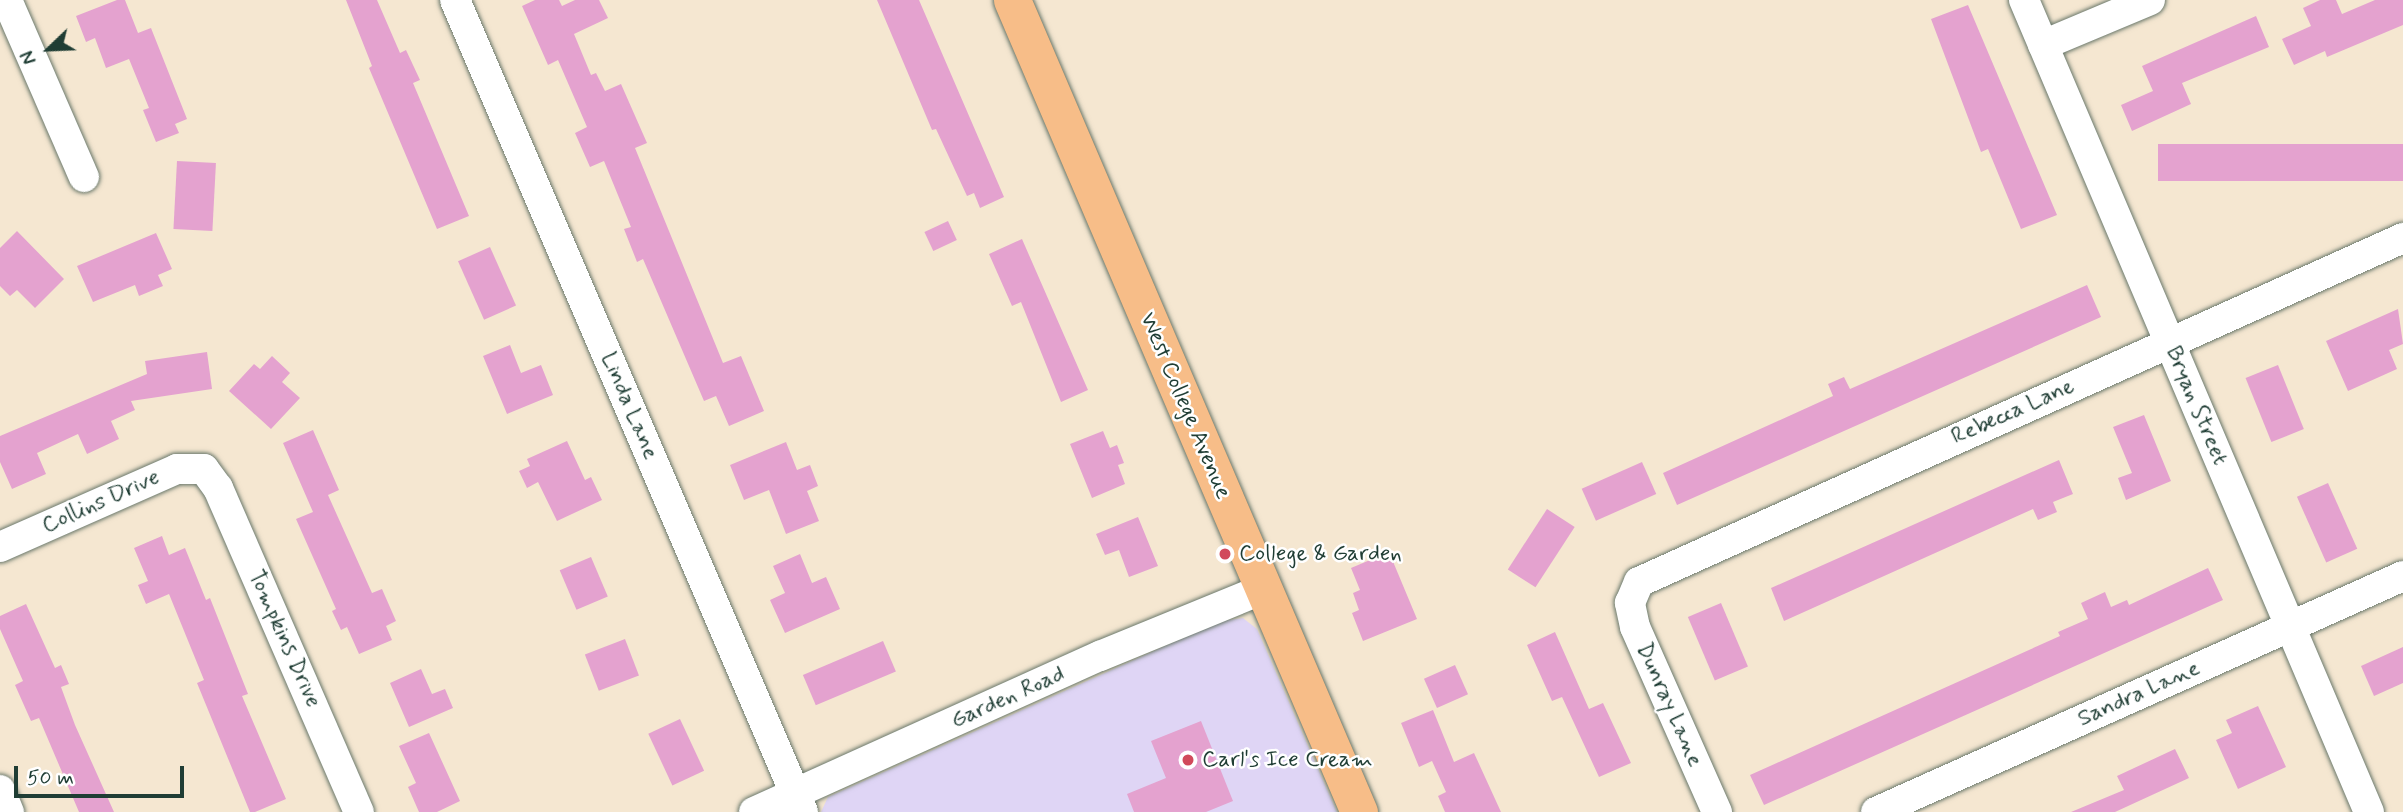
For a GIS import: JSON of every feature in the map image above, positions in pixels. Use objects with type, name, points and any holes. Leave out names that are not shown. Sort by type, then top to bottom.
[{"type":"main road","name":"West College Avenue","points":[[1012,0],[1359,812]]},
{"type":"street","points":[[7,0],[84,177]]},
{"type":"street","name":"Linda Lane","points":[[455,0],[799,803]]},
{"type":"street","name":"Bryan Street","points":[[2024,0],[2369,812]]},
{"type":"street","points":[[2043,45],[2150,0]]},
{"type":"street","name":"Rebecca Lane","points":[[1632,596],[1639,582],[1662,570],[2403,238]]},
{"type":"street","name":"Collins Drive","points":[[0,547],[177,469],[204,469]]},
{"type":"street","name":"Tompkins Drive","points":[[204,469],[218,488],[359,812]]},
{"type":"street","name":"Sandra Lane","points":[[1876,812],[2403,576]]},
{"type":"street","name":"Garden Road","points":[[754,812],[799,803],[1100,656],[1263,589]]},
{"type":"street","name":"Dunray Lane","points":[[1632,596],[1635,627],[1717,812]]},
{"type":"street","points":[[0,790],[9,812]]},
{"type":"shaded area","points":[[1243,618],[1257,629],[1337,812],[821,812],[828,797],[1221,621]]},
{"type":"building","points":[[117,0],[125,0],[138,33],[151,28],[187,119],[175,124],[179,133],[156,142],[143,110],[149,108],[129,59],[106,68],[95,38],[86,42],[76,16]]},
{"type":"building","points":[[346,0],[377,0],[400,53],[406,50],[420,80],[413,83],[469,216],[437,229],[369,68],[372,66]]},
{"type":"building","points":[[535,0],[559,0],[562,6],[575,0],[599,0],[608,18],[574,34],[591,75],[596,73],[605,91],[621,84],[647,143],[635,148],[723,363],[741,356],[764,411],[729,426],[716,396],[704,401],[643,259],[637,262],[624,229],[631,227],[604,161],[590,167],[575,133],[587,127],[558,60],[548,65],[522,6]]},
{"type":"building","points":[[877,0],[919,0],[1004,197],[980,208],[974,193],[967,196],[936,129],[932,130]]},
{"type":"building","points":[[2320,0],[2336,0],[2342,14],[2375,0],[2403,0],[2403,25],[2327,57],[2325,51],[2294,65],[2282,39],[2311,26],[2303,8]]},
{"type":"building","points":[[1968,5],[2057,215],[2021,229],[1988,149],[1981,152],[1931,19]]},
{"type":"building","points":[[2256,16],[2269,47],[2182,83],[2191,104],[2132,131],[2121,105],[2153,91],[2142,66]]},
{"type":"building","points":[[2158,144],[2403,144],[2403,181],[2158,181]]},
{"type":"building","points":[[177,161],[216,163],[212,231],[173,229]]},
{"type":"building","points":[[948,221],[957,240],[933,251],[924,232]]},
{"type":"building","points":[[17,231],[64,279],[35,308],[17,290],[10,296],[0,286],[0,248]]},
{"type":"building","points":[[156,233],[172,269],[158,275],[163,286],[139,296],[135,285],[93,302],[77,266]]},
{"type":"building","points":[[1022,239],[1088,390],[1061,402],[1021,302],[1012,306],[989,254]]},
{"type":"building","points":[[490,247],[516,305],[484,320],[458,261]]},
{"type":"building","points":[[2087,285],[2101,317],[1677,505],[1663,473],[1833,396],[1828,384],[1844,377],[1850,389]]},
{"type":"building","points":[[2398,309],[2403,344],[2389,350],[2397,369],[2348,391],[2326,341]]},
{"type":"building","points":[[510,345],[521,373],[541,365],[553,395],[507,414],[483,356]]},
{"type":"building","points":[[207,352],[212,389],[131,401],[135,410],[111,421],[119,439],[87,454],[78,434],[37,453],[46,474],[12,489],[0,462],[0,436],[147,374],[145,361]]},
{"type":"building","points":[[272,356],[290,373],[282,382],[300,398],[271,429],[229,391],[254,364],[260,369]]},
{"type":"building","points":[[2278,365],[2304,429],[2271,442],[2246,378]]},
{"type":"building","points":[[2144,415],[2171,481],[2126,500],[2118,478],[2132,473],[2113,427]]},
{"type":"building","points":[[313,430],[339,490],[328,495],[372,593],[382,589],[396,621],[386,626],[392,640],[359,654],[347,627],[341,630],[332,611],[336,609],[296,519],[313,512],[283,443]]},
{"type":"building","points":[[1103,431],[1110,448],[1117,445],[1124,463],[1118,465],[1125,484],[1092,498],[1070,444]]},
{"type":"building","points":[[567,441],[585,480],[591,477],[602,500],[557,521],[538,482],[527,488],[519,471],[530,466],[527,459]]},
{"type":"building","points":[[786,442],[797,470],[810,465],[818,486],[807,491],[819,521],[786,534],[769,490],[744,500],[730,465]]},
{"type":"building","points":[[2059,460],[2073,494],[2053,502],[2057,512],[2038,520],[2033,509],[1784,621],[1771,588]]},
{"type":"building","points":[[1642,462],[1656,494],[1596,521],[1582,489]]},
{"type":"building","points":[[2328,483],[2357,549],[2326,563],[2297,497]]},
{"type":"building","points":[[1547,509],[1575,527],[1535,587],[1508,569]]},
{"type":"building","points":[[1138,517],[1158,566],[1129,577],[1119,550],[1105,555],[1096,534]]},
{"type":"building","points":[[162,536],[169,555],[185,548],[206,600],[210,598],[248,694],[242,696],[286,799],[255,812],[250,812],[197,683],[204,680],[169,594],[146,604],[138,585],[148,581],[134,548]]},
{"type":"building","points":[[1389,552],[1417,619],[1363,641],[1352,613],[1359,610],[1353,593],[1360,590],[1351,568]]},
{"type":"building","points":[[800,554],[812,583],[826,577],[840,609],[785,633],[770,600],[785,593],[773,566]]},
{"type":"building","points":[[591,557],[608,597],[577,610],[560,570]]},
{"type":"building","points":[[2208,568],[2223,600],[1764,805],[1750,775],[2060,636],[2058,632],[2088,619],[2081,603],[2105,592],[2111,607],[2127,600],[2129,605]]},
{"type":"building","points":[[1721,603],[1748,667],[1715,681],[1688,617]]},
{"type":"building","points":[[26,604],[55,668],[61,665],[69,684],[61,687],[114,812],[79,812],[39,718],[31,721],[15,685],[23,681],[0,629],[0,616]]},
{"type":"building","points":[[1555,632],[1589,709],[1603,703],[1631,763],[1599,777],[1562,697],[1552,701],[1527,645]]},
{"type":"building","points":[[625,639],[639,675],[599,691],[585,654]]},
{"type":"building","points":[[883,641],[896,671],[816,705],[803,675]]},
{"type":"building","points":[[2403,647],[2403,683],[2374,696],[2361,666]]},
{"type":"building","points":[[1455,665],[1468,694],[1437,708],[1424,679]]},
{"type":"building","points":[[421,669],[432,694],[445,689],[453,708],[409,727],[390,683]]},
{"type":"building","points":[[2258,706],[2286,767],[2238,789],[2216,740],[2232,733],[2226,720]]},
{"type":"building","points":[[1433,710],[1454,762],[1474,753],[1501,812],[1445,812],[1438,796],[1446,792],[1432,761],[1419,767],[1401,723]]},
{"type":"building","points":[[680,719],[704,771],[672,785],[648,734]]},
{"type":"building","name":"Carl's Ice Cream","points":[[1201,721],[1233,801],[1206,812],[1134,812],[1127,794],[1166,778],[1151,741]]},
{"type":"building","points":[[429,733],[460,801],[437,812],[419,812],[408,787],[416,783],[399,746]]},
{"type":"building","points":[[2175,749],[2189,778],[2115,812],[2071,812],[2124,790],[2117,776]]},
{"type":"place","name":"College & Garden","points":[[1225,554]]},
{"type":"place","name":"Carl's Ice Cream","points":[[1188,760]]}]
